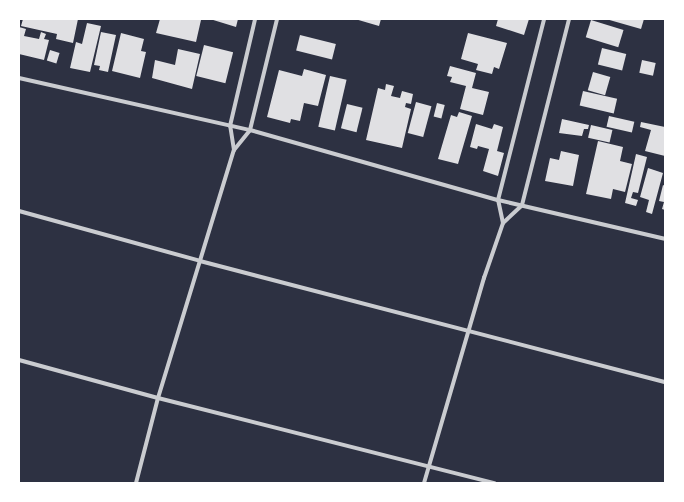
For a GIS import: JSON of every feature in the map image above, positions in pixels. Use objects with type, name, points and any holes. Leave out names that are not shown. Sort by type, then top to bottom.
[{"type":"street","points":[[234,150],[230,126],[255,19]]},
{"type":"street","points":[[136,483],[158,398],[234,150],[250,130],[277,19]]},
{"type":"street","points":[[503,223],[498,200],[544,19]]},
{"type":"street","points":[[424,483],[469,330],[503,223],[522,204],[569,19]]},
{"type":"street","points":[[19,78],[250,130],[498,200],[522,204],[665,239]]},
{"type":"street","points":[[19,211],[200,261],[665,382]]},
{"type":"street","points":[[19,360],[158,398],[494,483]]},
{"type":"building","points":[[23,19],[78,19],[73,43],[56,39],[57,34],[21,26]]},
{"type":"building","points":[[160,19],[201,20],[196,42],[156,33]]},
{"type":"building","points":[[210,19],[238,19],[236,27]]},
{"type":"building","points":[[355,19],[381,19],[379,26]]},
{"type":"building","points":[[498,19],[529,19],[524,35],[496,26]]},
{"type":"building","points":[[606,19],[644,19],[641,29]]},
{"type":"building","points":[[591,20],[624,30],[618,47],[586,37]]},
{"type":"building","points":[[87,23],[101,26],[90,72],[70,68],[76,42],[82,44]]},
{"type":"building","points":[[19,27],[26,29],[24,36],[39,39],[41,32],[46,34],[44,39],[49,40],[44,60],[19,54]]},
{"type":"building","points":[[101,32],[116,35],[108,72],[99,70],[100,66],[94,65]]},
{"type":"building","points":[[121,33],[144,39],[141,51],[146,52],[140,78],[112,71]]},
{"type":"building","points":[[468,33],[507,43],[499,69],[494,67],[492,74],[476,70],[478,64],[461,59]]},
{"type":"building","points":[[300,35],[336,44],[332,59],[296,51]]},
{"type":"building","points":[[204,45],[233,52],[225,83],[196,76]]},
{"type":"building","points":[[602,48],[626,54],[622,71],[598,64]]},
{"type":"building","points":[[178,49],[200,54],[192,89],[152,78],[155,60],[175,65]]},
{"type":"building","points":[[50,50],[60,53],[56,63],[47,61]]},
{"type":"building","points":[[642,60],[656,63],[653,76],[639,73]]},
{"type":"building","points":[[450,66],[476,73],[472,88],[489,92],[483,115],[460,109],[466,86],[450,82],[452,77],[447,76]]},
{"type":"building","points":[[304,69],[326,75],[318,106],[304,103],[300,121],[291,119],[290,123],[267,117],[279,70],[302,76]]},
{"type":"building","points":[[593,72],[610,77],[605,95],[588,90]]},
{"type":"building","points":[[330,76],[347,80],[335,130],[318,127]]},
{"type":"building","points":[[386,84],[394,86],[391,96],[400,98],[402,91],[413,94],[411,104],[406,103],[405,107],[411,109],[402,148],[366,140],[378,88],[385,90]]},
{"type":"building","points":[[583,91],[617,99],[614,113],[580,106]]},
{"type":"building","points":[[416,102],[431,106],[423,137],[408,133]]},
{"type":"building","points":[[437,103],[445,105],[441,119],[434,117]]},
{"type":"building","points":[[347,104],[363,108],[356,132],[341,128]]},
{"type":"building","points":[[459,112],[472,116],[458,164],[438,159],[451,115],[457,117]]},
{"type":"building","points":[[609,116],[634,122],[632,133],[607,127]]},
{"type":"building","points":[[562,119],[589,125],[588,129],[584,129],[582,136],[559,133]]},
{"type":"building","points":[[641,122],[665,127],[665,156],[645,151],[651,130],[640,127]]},
{"type":"building","points":[[476,124],[492,129],[494,124],[503,127],[497,151],[504,153],[498,176],[483,171],[489,149],[478,146],[477,149],[470,147]]},
{"type":"building","points":[[591,125],[612,130],[610,143],[588,138]]},
{"type":"building","points":[[598,141],[623,147],[620,161],[632,164],[625,192],[613,189],[611,199],[586,194]]},
{"type":"building","points":[[561,151],[579,155],[573,186],[545,181],[550,158],[559,160]]},
{"type":"building","points":[[636,154],[647,157],[638,193],[633,192],[631,198],[638,200],[636,206],[625,203]]},
{"type":"building","points":[[648,168],[663,173],[652,214],[646,212],[649,200],[640,197]]},
{"type":"building","points":[[663,185],[665,186],[665,210],[662,209],[664,202],[659,201]]}]
